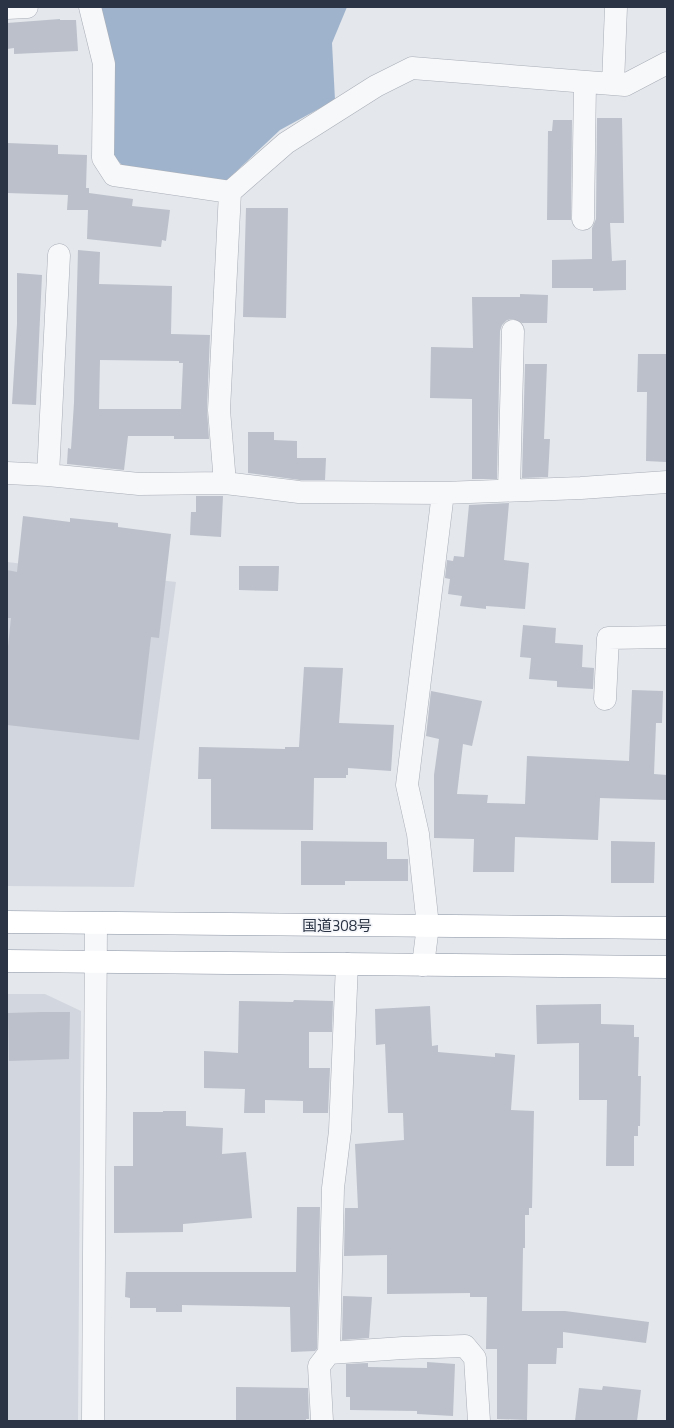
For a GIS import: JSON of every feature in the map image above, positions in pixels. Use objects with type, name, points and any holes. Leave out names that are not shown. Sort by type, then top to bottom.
[{"type":"highway","name":"国道308号","points":[[7,922],[667,928]]},
{"type":"highway","points":[[7,961],[96,960],[667,968]]},
{"type":"street","points":[[7,8],[27,7]]},
{"type":"street","points":[[90,7],[104,64],[103,158],[114,175],[230,192]]},
{"type":"street","points":[[613,84],[616,7]]},
{"type":"street","points":[[225,483],[219,410],[230,192],[286,142],[376,86],[412,68],[624,85],[667,63]]},
{"type":"street","points":[[583,219],[585,82]]},
{"type":"street","points":[[48,475],[59,255]]},
{"type":"street","points":[[510,490],[513,331]]},
{"type":"street","points":[[7,473],[48,475],[138,484],[225,483],[299,492],[443,493],[667,482]]},
{"type":"street","points":[[423,965],[428,926],[418,834],[407,785],[443,493]]},
{"type":"street","points":[[605,699],[608,638],[667,637]]},
{"type":"street","points":[[93,1421],[96,924]]},
{"type":"street","points":[[322,1421],[319,1366],[329,1353],[333,1188],[340,1131],[347,964]]},
{"type":"street","points":[[329,1353],[465,1346],[475,1358],[480,1421]]},
{"type":"shaded area","points":[[7,562],[176,582],[134,887],[7,886]]},
{"type":"shaded area","points":[[7,994],[45,994],[81,1011],[78,1421],[7,1421]]},
{"type":"water","points":[[98,7],[347,7],[332,43],[335,100],[280,130],[225,182],[122,165],[112,155]]},
{"type":"building","points":[[60,19],[76,20],[78,51],[14,54],[14,48],[7,49],[7,23]]},
{"type":"building","points":[[597,118],[622,118],[624,223],[610,223],[612,261],[626,260],[626,290],[593,291],[593,288],[552,288],[552,260],[592,259],[592,228],[596,219]]},
{"type":"building","points":[[553,120],[572,120],[571,220],[547,220],[548,131],[552,131]]},
{"type":"building","points":[[7,143],[58,145],[58,154],[87,155],[86,188],[89,188],[89,193],[133,199],[132,206],[170,210],[166,241],[162,240],[161,247],[87,239],[88,210],[67,210],[68,195],[7,193]]},
{"type":"building","points":[[246,208],[288,208],[286,318],[243,317]]},
{"type":"building","points":[[78,250],[100,252],[99,284],[172,286],[171,334],[210,335],[207,409],[209,439],[174,439],[174,436],[128,436],[124,470],[67,464],[68,448],[71,449],[74,403]],"holes":[[[100,360],[179,361],[179,363],[183,363],[181,409],[99,409]]]},
{"type":"building","points":[[17,273],[42,275],[36,405],[12,404],[17,324]]},
{"type":"building","points":[[520,294],[548,295],[547,323],[522,323],[513,319],[507,320],[502,325],[500,331],[497,479],[472,479],[472,399],[430,398],[431,347],[473,348],[472,297],[520,297]]},
{"type":"building","points":[[638,354],[667,354],[666,462],[646,461],[647,392],[637,392]]},
{"type":"building","points":[[525,364],[547,364],[544,439],[550,439],[548,477],[522,478]]},
{"type":"building","points":[[248,432],[274,432],[274,440],[297,441],[297,458],[326,458],[325,480],[300,480],[248,473]]},
{"type":"building","points":[[196,496],[223,496],[221,537],[190,535],[191,512],[196,512]]},
{"type":"building","points":[[509,503],[504,560],[529,563],[525,609],[486,606],[486,609],[460,606],[462,596],[448,594],[450,579],[445,578],[447,560],[453,561],[454,556],[464,557],[469,505]]},
{"type":"building","points":[[23,516],[70,522],[70,518],[118,523],[118,527],[171,534],[159,638],[151,637],[139,740],[7,725],[7,656],[11,618],[7,618],[7,570],[17,572]]},
{"type":"building","points":[[239,566],[279,566],[278,591],[239,590]]},
{"type":"building","points":[[523,625],[556,628],[555,643],[583,645],[582,667],[594,668],[593,689],[557,687],[557,681],[529,679],[531,658],[520,657]]},
{"type":"building","points":[[304,667],[343,668],[339,723],[394,725],[391,771],[348,768],[348,775],[346,775],[346,778],[314,778],[313,830],[211,829],[211,779],[198,779],[199,747],[285,749],[285,747],[299,747]]},
{"type":"building","points":[[632,690],[663,691],[662,723],[656,723],[654,774],[667,775],[667,800],[600,798],[598,840],[515,837],[514,872],[473,872],[474,839],[434,838],[434,775],[439,739],[426,736],[431,691],[482,701],[472,746],[463,744],[457,794],[488,795],[487,803],[525,804],[527,756],[629,761]]},
{"type":"building","points":[[301,841],[387,842],[387,859],[408,859],[408,881],[345,881],[345,885],[301,885]]},
{"type":"building","points":[[611,841],[655,842],[654,883],[611,883]]},
{"type":"building","points":[[294,1000],[333,1001],[332,1032],[309,1032],[309,1068],[330,1068],[328,1113],[303,1113],[303,1101],[265,1100],[265,1113],[244,1113],[245,1089],[204,1088],[204,1051],[238,1053],[239,1001],[293,1002]]},
{"type":"building","points":[[601,1004],[601,1024],[634,1025],[634,1037],[639,1037],[638,1076],[641,1076],[640,1126],[638,1126],[638,1136],[634,1136],[634,1166],[606,1166],[607,1100],[579,1100],[579,1043],[537,1044],[536,1005]]},
{"type":"building","points":[[430,1006],[432,1046],[438,1045],[438,1052],[495,1057],[495,1053],[515,1055],[511,1110],[534,1111],[532,1208],[529,1208],[529,1215],[525,1215],[522,1311],[565,1311],[649,1322],[646,1343],[563,1332],[563,1348],[557,1348],[556,1364],[528,1364],[527,1420],[497,1419],[497,1349],[486,1349],[487,1297],[470,1297],[470,1293],[387,1294],[387,1255],[344,1256],[345,1208],[358,1208],[355,1144],[404,1140],[403,1113],[388,1113],[385,1044],[376,1045],[375,1009]]},
{"type":"building","points":[[70,1012],[69,1059],[9,1061],[8,1013]]},
{"type":"building","points":[[186,1111],[186,1126],[223,1128],[222,1154],[246,1152],[252,1218],[183,1224],[183,1232],[114,1233],[114,1166],[133,1166],[133,1112]]},
{"type":"building","points":[[297,1207],[320,1207],[317,1349],[315,1351],[291,1352],[290,1307],[182,1305],[182,1312],[156,1312],[156,1308],[130,1308],[130,1298],[125,1297],[126,1272],[296,1272]]},
{"type":"building","points":[[343,1296],[372,1297],[369,1338],[342,1340]]},
{"type":"building","points":[[427,1362],[455,1364],[453,1416],[417,1414],[417,1411],[350,1410],[350,1397],[346,1397],[346,1364],[368,1363],[368,1367],[427,1368]]},
{"type":"building","points":[[603,1386],[641,1390],[637,1421],[575,1421],[579,1388],[602,1390]]},
{"type":"building","points":[[236,1387],[308,1388],[309,1419],[306,1419],[306,1421],[236,1421]]}]
